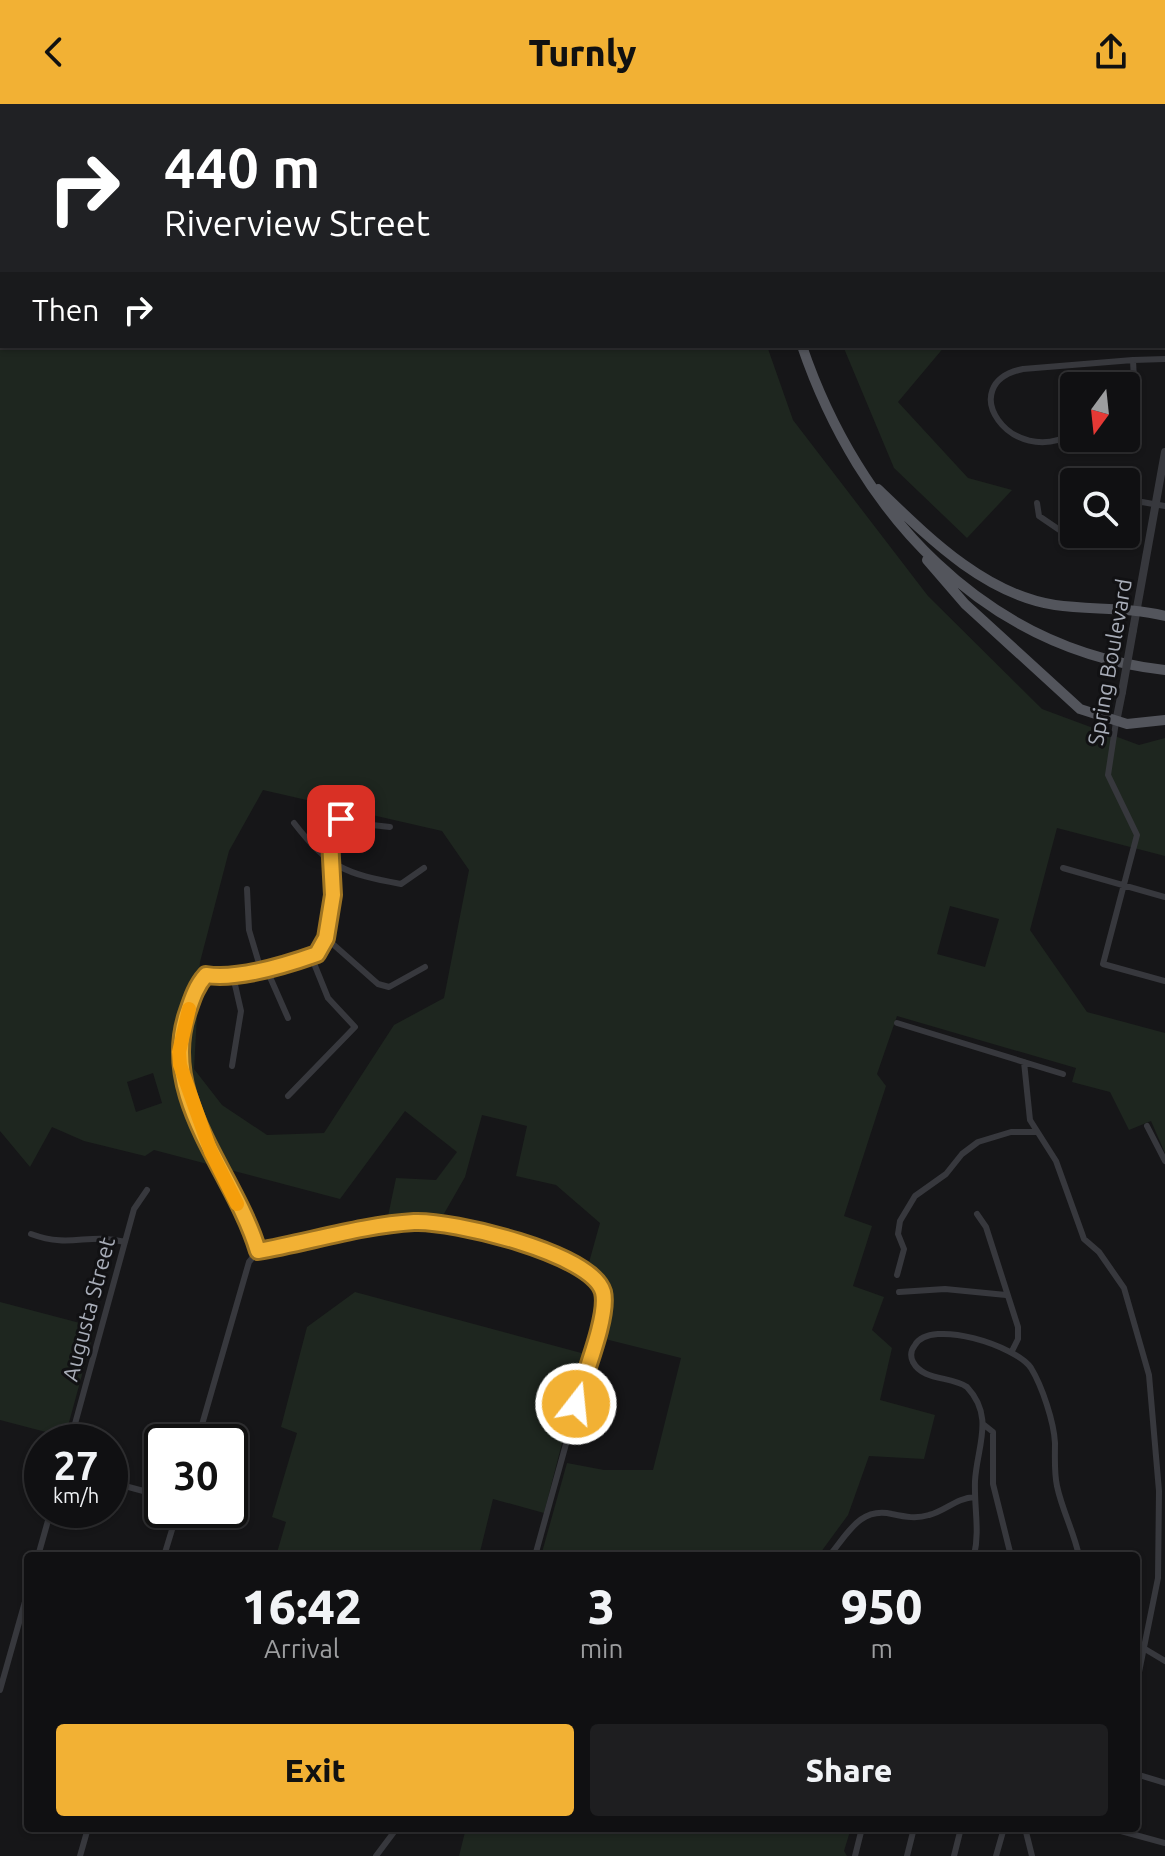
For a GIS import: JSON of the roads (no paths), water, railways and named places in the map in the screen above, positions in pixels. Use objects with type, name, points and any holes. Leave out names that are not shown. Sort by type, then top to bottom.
[{"type":"main road","points":[[803,348],[824,406],[860,473],[965,604],[1067,698],[1092,715],[1116,722],[1143,724],[1165,720]]},
{"type":"main road","points":[[860,473],[960,561],[1014,593],[1053,605],[1137,609],[1165,616]]},
{"type":"main road","points":[[909,536],[966,587],[1037,634],[1093,657],[1160,669]]},
{"type":"street","points":[[1060,438],[1048,442],[1018,438],[995,419],[991,408],[995,387],[1015,371],[1165,359]]},
{"type":"street","points":[[1133,360],[1134,372]]},
{"type":"street","name":"Spring Boulevard","points":[[1165,452],[1160,506],[1137,609],[1108,775],[1137,835],[1103,964],[1165,981]]},
{"type":"street","points":[[1037,503],[1039,516],[1060,530]]},
{"type":"street","points":[[1140,505],[1160,506]]},
{"type":"street","points":[[258,1251],[211,1152],[180,1065],[179,1052],[185,1022],[198,984],[206,975],[233,976],[317,954],[326,938],[333,866],[330,840],[336,821],[390,827]]},
{"type":"street","points":[[294,823],[317,853],[333,866],[401,884],[424,868]]},
{"type":"street","points":[[1063,868],[1165,897]]},
{"type":"street","points":[[247,889],[249,930],[288,1018]]},
{"type":"street","points":[[326,938],[378,984],[389,987],[425,967]]},
{"type":"street","points":[[288,1096],[355,1027],[328,998],[311,956]]},
{"type":"street","points":[[232,1066],[241,1011],[233,976]]},
{"type":"street","points":[[897,1023],[1063,1074]]},
{"type":"street","points":[[1024,1062],[1027,1105],[1037,1132],[1056,1161],[1084,1239],[1099,1252],[1124,1288],[1146,1359],[1159,1491],[1158,1578],[1140,1670]]},
{"type":"street","points":[[1147,1126],[1165,1161]]},
{"type":"street","points":[[897,1275],[904,1249],[898,1234],[900,1221],[915,1196],[946,1174],[962,1154],[978,1142],[1011,1132],[1037,1132]]},
{"type":"street","name":"Augusta Street","points":[[75,1424],[135,1206],[147,1190]]},
{"type":"street","points":[[977,1214],[986,1227],[1019,1334],[1012,1351]]},
{"type":"street","points":[[202,1424],[249,1262],[258,1251],[409,1223],[437,1223],[562,1257],[599,1282],[604,1295],[602,1314],[536,1552]]},
{"type":"street","points":[[31,1234],[66,1243],[93,1237],[125,1242]]},
{"type":"street","points":[[899,1292],[945,1289],[1006,1295]]},
{"type":"street","points":[[974,1552],[975,1497],[983,1424],[981,1408],[973,1393],[961,1382],[919,1369],[912,1358],[914,1346],[925,1335],[941,1333],[979,1340],[1012,1351],[1025,1360],[1035,1375],[1053,1433],[1059,1493],[1072,1524],[1078,1552]]},
{"type":"street","points":[[983,1424],[991,1427],[994,1437],[993,1484],[1010,1552]]},
{"type":"street","points":[[832,1552],[854,1524],[870,1513],[917,1518],[944,1509],[956,1500],[975,1497]]},
{"type":"street","points":[[39,1552],[46,1528]]},
{"type":"street","points":[[165,1552],[173,1528]]},
{"type":"street","points":[[0,1690],[24,1605]]},
{"type":"street","points":[[1145,1649],[1165,1661]]},
{"type":"street","points":[[1140,1775],[1165,1783]]},
{"type":"street","points":[[80,1856],[87,1832]]},
{"type":"street","points":[[376,1856],[394,1832]]},
{"type":"street","points":[[855,1856],[861,1832]]},
{"type":"street","points":[[907,1856],[913,1832]]},
{"type":"street","points":[[954,1856],[960,1832]]},
{"type":"street","points":[[996,1855],[1003,1832]]},
{"type":"street","points":[[1026,1832],[1032,1856]]},
{"type":"street","points":[[1125,1832],[1165,1843]]}]
